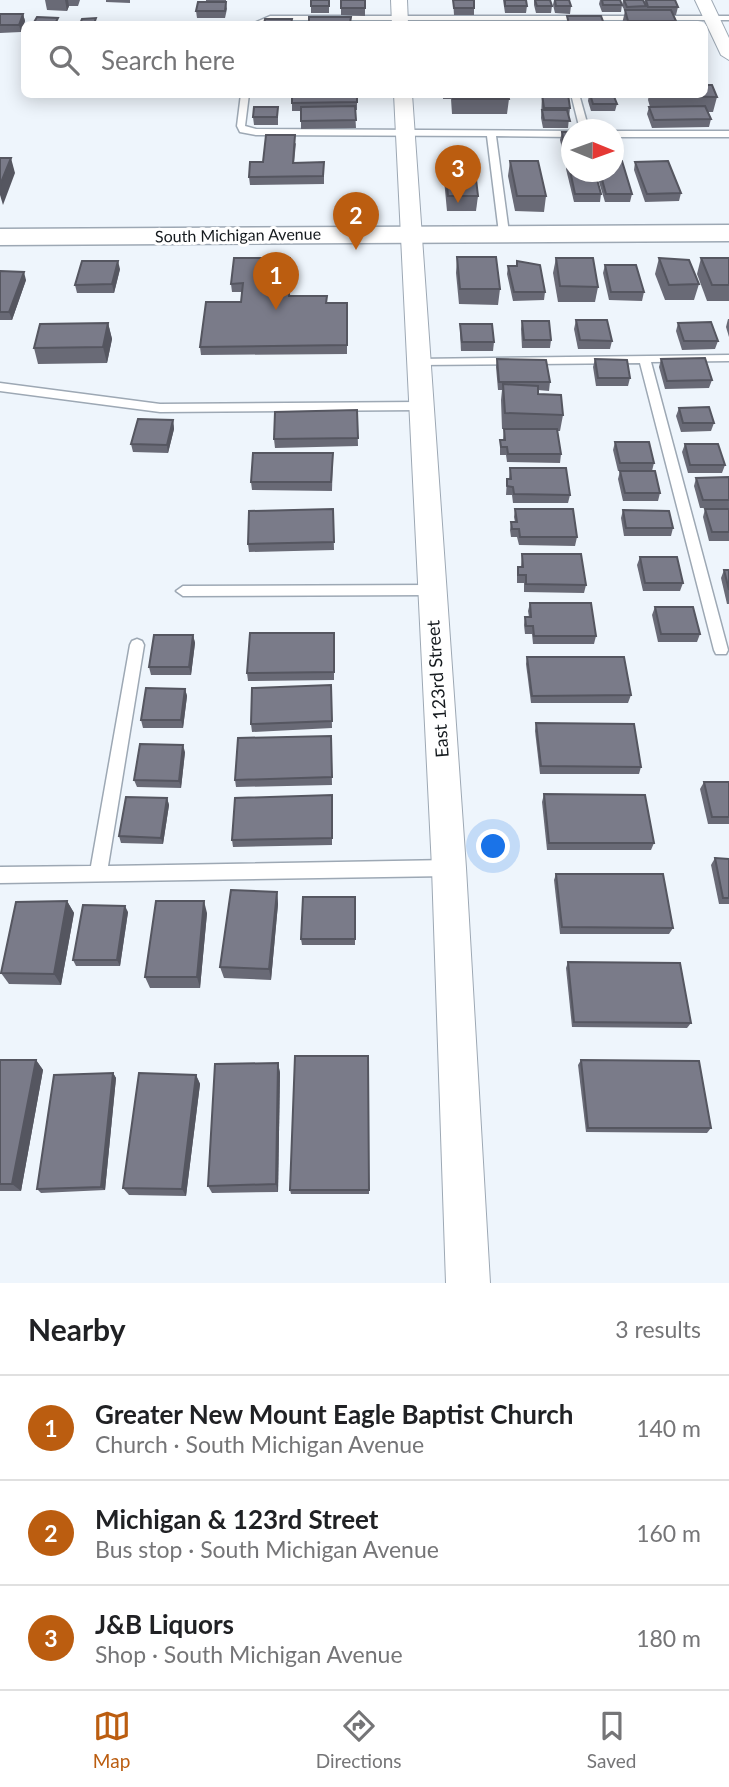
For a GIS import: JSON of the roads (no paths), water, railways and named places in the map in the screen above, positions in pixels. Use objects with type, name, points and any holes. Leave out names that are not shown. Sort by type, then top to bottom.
[{"type":"main road","name":"South Michigan Avenue","points":[[0,237],[729,233]]},
{"type":"street","points":[[399,0],[400,21]]},
{"type":"street","points":[[703,0],[729,55]]},
{"type":"street","name":"East 123rd Street","points":[[403,98],[449,867],[468,1283]]},
{"type":"lane","points":[[263,21],[270,18],[400,21],[729,18]]},
{"type":"lane","points":[[244,98],[241,126],[243,130],[272,134],[561,134]]},
{"type":"lane","points":[[576,98],[581,119]]},
{"type":"lane","points":[[491,134],[504,233]]},
{"type":"lane","points":[[624,134],[729,134]]},
{"type":"lane","points":[[417,362],[729,358]]},
{"type":"lane","points":[[645,359],[721,650]]},
{"type":"lane","points":[[0,387],[160,408],[420,406]]},
{"type":"lane","points":[[183,591],[431,590]]},
{"type":"lane","points":[[98,874],[137,645]]},
{"type":"lane","points":[[0,875],[449,867]]},
{"type":"place","name":"J&B Liquors","points":[[458,203]]},
{"type":"place","name":"Michigan & 123rd Street","points":[[356,250]]},
{"type":"place","name":"Greater New Mount Eagle Baptist Church","points":[[276,310]]}]
